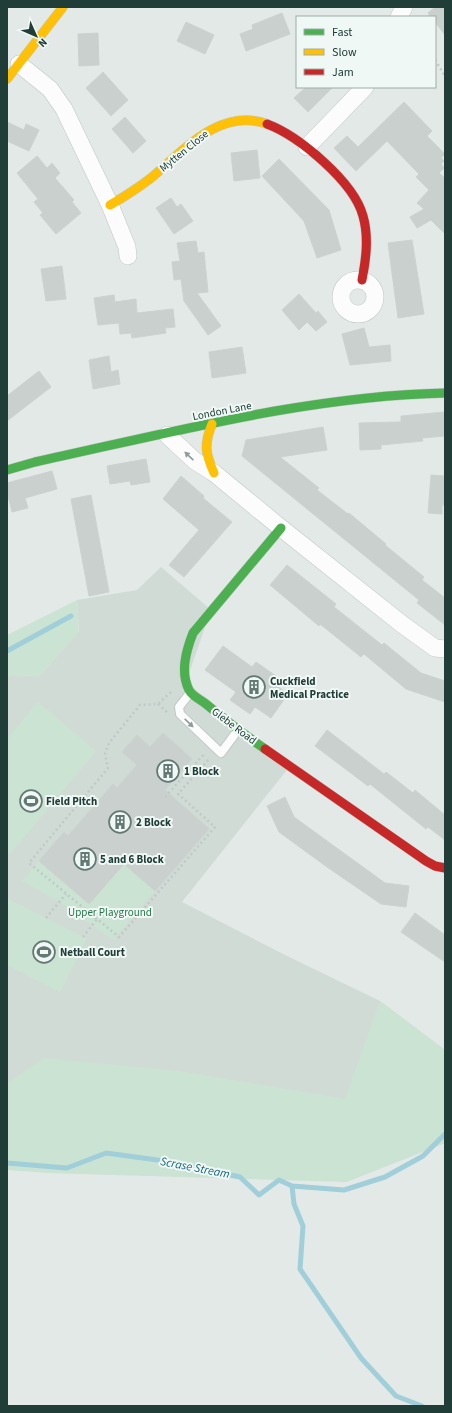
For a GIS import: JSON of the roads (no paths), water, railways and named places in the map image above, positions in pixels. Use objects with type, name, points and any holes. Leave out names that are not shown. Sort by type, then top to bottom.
[{"type":"street","points":[[7,79],[63,7]]},
{"type":"street","points":[[400,16],[404,7]]},
{"type":"street","points":[[19,64],[50,89],[64,109],[110,205],[127,247],[128,256]]},
{"type":"street","points":[[307,147],[364,88]]},
{"type":"street","name":"Mytten Close","points":[[110,205],[148,180],[202,134],[212,128],[244,121],[263,122],[283,131],[307,147],[342,180],[359,204],[363,214],[367,235],[367,256],[362,280]]},
{"type":"street","name":"London Lane","points":[[7,470],[35,462],[167,435],[212,424],[329,402],[405,394],[445,393]]},
{"type":"street","points":[[212,424],[206,441],[206,456],[214,473]]},
{"type":"street","points":[[167,435],[195,461],[214,473],[403,625],[435,648],[445,650]]},
{"type":"street","name":"Glebe Road","points":[[281,528],[193,633],[186,650],[184,667],[186,682],[190,692],[238,730],[426,861],[434,866],[445,868]]},
{"type":"lane","points":[[190,692],[182,701],[179,708],[180,714],[209,748],[221,753],[238,730]]},
{"type":"waterway","points":[[7,651],[71,616]]},
{"type":"waterway","points":[[292,1186],[344,1190],[385,1177],[423,1156],[445,1134]]},
{"type":"waterway","name":"Scrase Stream","points":[[7,1163],[67,1168],[106,1153],[172,1162],[240,1177],[259,1195],[279,1180],[292,1186],[294,1204],[303,1226],[300,1269],[361,1358],[396,1396],[422,1406]]},
{"type":"place","name":"Cuckfield Medical Practice","points":[[254,687]]},
{"type":"place","name":"1 Block","points":[[168,771]]},
{"type":"place","name":"Field Pitch","points":[[31,801]]},
{"type":"place","name":"2 Block","points":[[120,822]]},
{"type":"place","name":"5 and 6 Block","points":[[85,859]]},
{"type":"place","name":"Netball Court","points":[[44,952]]},
{"type":"park label","name":"Upper Playground","points":[[110,912]]}]
